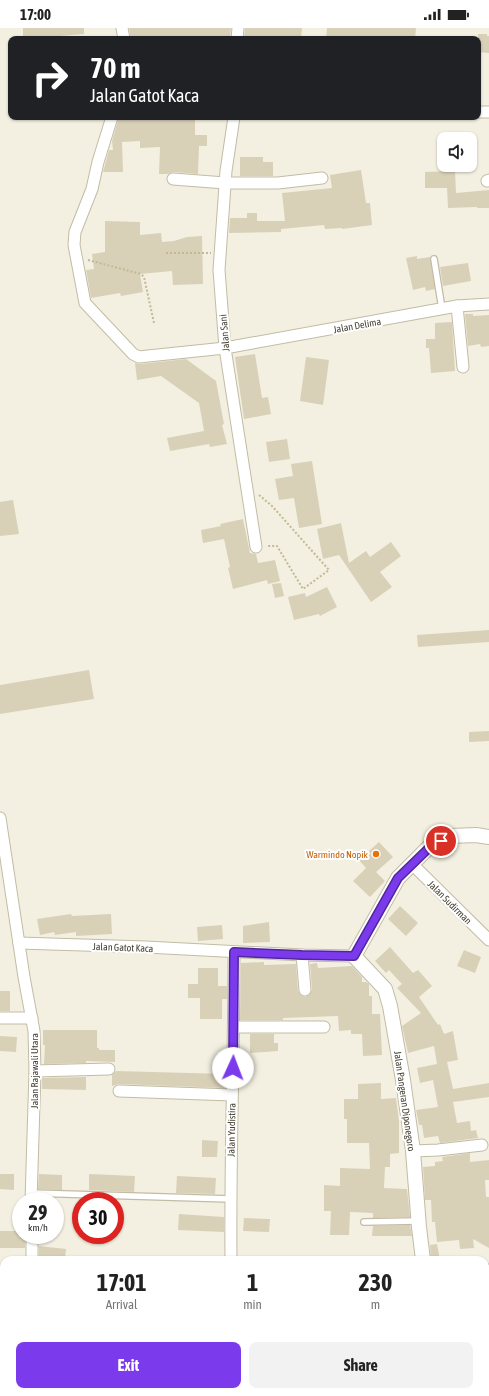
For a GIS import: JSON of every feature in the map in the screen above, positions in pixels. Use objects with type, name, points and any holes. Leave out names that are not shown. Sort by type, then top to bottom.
[{"type":"street","name":"Jalan Delima","points":[[111,120],[98,162],[92,189],[75,232],[75,259],[85,303],[133,354],[140,357],[225,348],[457,306],[489,304]]},
{"type":"street","name":"Jalan Sani","points":[[234,120],[225,183],[219,270],[225,348],[256,547]]},
{"type":"street","points":[[173,179],[225,183],[278,183],[322,178]]},
{"type":"street","points":[[457,306],[463,367]]},
{"type":"street","points":[[0,818],[19,943]]},
{"type":"street","points":[[354,956],[398,878],[432,845],[450,836],[476,835],[489,837]]},
{"type":"street","name":"Jalan Sudirman","points":[[412,864],[489,940]]},
{"type":"street","name":"Jalan Gatot Kaca","points":[[19,943],[354,956]]},
{"type":"street","name":"Jalan Rajawali Utara","points":[[19,943],[32,1018],[35,1071],[31,1192]]},
{"type":"street","name":"Jalan Yudistira","points":[[231,1256],[234,952]]},
{"type":"street","points":[[302,955],[305,990]]},
{"type":"street","name":"Jalan Pangeran Diponegoro","points":[[354,956],[385,989],[403,1080],[413,1151],[418,1221],[422,1256]]},
{"type":"street","points":[[0,1018],[32,1018]]},
{"type":"street","points":[[234,1027],[324,1027]]},
{"type":"street","points":[[35,1071],[109,1069]]},
{"type":"street","points":[[119,1091],[232,1095]]},
{"type":"street","points":[[413,1151],[482,1146]]},
{"type":"street","points":[[32,1244],[32,1256]]},
{"type":"lane","points":[[434,259],[442,309]]},
{"type":"lane","points":[[64,1197],[231,1199]]},
{"type":"lane","points":[[364,1222],[418,1221]]},
{"type":"path","points":[[166,253],[219,253]]},
{"type":"path","points":[[75,259],[88,259],[141,274],[144,277],[154,323]]},
{"type":"path","points":[[246,483],[272,506],[328,570],[303,589],[277,546],[256,547]]},
{"type":"building","points":[[23,28],[84,28],[84,34],[23,36]]},
{"type":"building","points":[[129,28],[231,28],[230,36],[130,36]]},
{"type":"building","points":[[245,28],[302,28],[301,36],[244,36]]},
{"type":"building","points":[[327,28],[416,28],[415,36],[326,36]]},
{"type":"building","points":[[478,34],[487,34],[487,36],[489,36],[489,53],[481,52],[481,36],[478,36]]},
{"type":"building","points":[[118,120],[195,120],[195,135],[207,135],[207,146],[199,146],[198,174],[174,172],[159,174],[160,147],[140,148],[140,141],[122,142],[123,172],[103,172],[109,150],[113,150],[112,141]]},
{"type":"building","points":[[240,157],[263,157],[263,162],[273,162],[273,176],[240,176]]},
{"type":"building","points":[[361,170],[366,203],[370,203],[372,225],[342,229],[325,229],[324,225],[281,229],[281,232],[229,233],[230,218],[247,218],[247,213],[257,213],[257,221],[285,221],[282,193],[332,188],[330,175]]},
{"type":"building","points":[[425,172],[455,172],[456,193],[489,190],[489,208],[448,208],[447,188],[425,188]]},
{"type":"building","points":[[105,221],[140,222],[140,235],[161,233],[162,242],[174,241],[187,237],[202,236],[203,284],[173,285],[172,271],[140,274],[143,292],[121,296],[120,293],[91,298],[86,270],[94,269],[92,254],[105,252]]},
{"type":"building","points":[[417,256],[417,259],[430,257],[435,289],[426,291],[425,287],[413,290],[406,258]]},
{"type":"building","points":[[468,263],[471,281],[443,286],[440,267]]},
{"type":"building","points":[[465,314],[473,314],[473,316],[489,315],[489,346],[481,347],[480,344],[468,346]]},
{"type":"building","points":[[452,322],[455,371],[431,373],[429,348],[426,348],[426,339],[435,339],[435,323]]},
{"type":"building","points":[[255,354],[262,398],[268,397],[271,414],[244,419],[235,357]]},
{"type":"building","points":[[306,357],[329,360],[323,405],[300,401]]},
{"type":"building","points":[[186,359],[216,381],[224,424],[222,425],[227,444],[210,447],[209,444],[170,451],[167,438],[204,431],[199,403],[161,376],[137,380],[135,363],[140,364]]},
{"type":"building","points":[[287,439],[290,459],[269,462],[266,442]]},
{"type":"building","points":[[312,461],[322,524],[299,528],[294,498],[279,500],[275,479],[293,476],[291,464]]},
{"type":"building","points":[[13,500],[19,534],[0,536],[0,502]]},
{"type":"building","points":[[243,519],[250,553],[256,554],[258,563],[275,560],[280,581],[268,584],[267,580],[233,589],[228,568],[230,567],[224,539],[203,543],[201,530]]},
{"type":"building","points":[[341,523],[349,563],[366,551],[370,557],[391,542],[401,556],[380,572],[392,587],[371,602],[339,555],[323,559],[317,529]]},
{"type":"building","points":[[281,583],[284,596],[275,598],[272,584]]},
{"type":"building","points":[[327,587],[337,607],[320,616],[319,614],[294,620],[288,597],[305,593],[306,597]]},
{"type":"building","points":[[489,630],[489,642],[418,647],[417,635]]},
{"type":"building","points":[[89,670],[94,699],[0,714],[0,685]]},
{"type":"building","points":[[489,731],[489,741],[469,742],[469,732]]},
{"type":"building","points":[[379,842],[393,857],[376,872],[385,881],[370,897],[353,881],[366,868],[359,860]]},
{"type":"building","points":[[400,906],[418,923],[406,936],[388,919]]},
{"type":"building","points":[[71,914],[72,916],[111,914],[112,934],[76,936],[76,932],[55,935],[54,932],[40,935],[37,919]]},
{"type":"building","points":[[269,922],[270,942],[243,943],[243,926]]},
{"type":"building","points":[[222,925],[223,939],[198,941],[197,927]]},
{"type":"building","points":[[390,947],[413,973],[418,970],[432,986],[419,997],[438,1025],[440,1024],[444,1034],[453,1031],[458,1060],[447,1062],[453,1089],[489,1083],[489,1097],[453,1102],[457,1123],[470,1121],[471,1131],[476,1130],[478,1138],[440,1143],[438,1136],[424,1138],[422,1125],[419,1125],[416,1110],[438,1107],[433,1080],[420,1083],[417,1068],[437,1064],[434,1046],[408,1053],[402,1026],[421,1013],[397,988],[402,984],[389,970],[386,973],[375,961]]},
{"type":"building","points":[[464,950],[481,957],[475,973],[457,966]]},
{"type":"building","points":[[264,962],[264,965],[296,964],[298,991],[305,997],[309,995],[312,990],[310,964],[317,963],[318,968],[352,966],[362,977],[362,982],[369,984],[369,996],[372,996],[372,1014],[380,1014],[382,1055],[363,1056],[362,1034],[351,1034],[351,1030],[339,1031],[338,1016],[283,1018],[283,1020],[240,1020],[241,963]]},
{"type":"building","points":[[198,968],[218,968],[218,986],[227,986],[227,999],[222,999],[222,1019],[200,1019],[200,998],[188,998],[188,984],[198,984]]},
{"type":"building","points":[[0,991],[10,991],[10,1011],[0,1011]]},
{"type":"building","points":[[43,1030],[97,1030],[97,1048],[99,1048],[99,1050],[115,1050],[115,1062],[86,1061],[86,1063],[44,1064],[45,1045],[43,1045]]},
{"type":"building","points":[[250,1034],[274,1034],[274,1043],[278,1043],[278,1051],[250,1053]]},
{"type":"building","points":[[0,1036],[17,1037],[16,1052],[0,1051]]},
{"type":"building","points":[[116,1071],[226,1074],[225,1088],[119,1084],[112,1086],[112,1075]]},
{"type":"building","points":[[86,1077],[86,1090],[42,1089],[42,1078]]},
{"type":"building","points":[[381,1083],[381,1099],[396,1098],[399,1121],[399,1153],[390,1154],[390,1167],[385,1167],[384,1188],[407,1189],[410,1217],[373,1218],[373,1213],[350,1212],[349,1235],[330,1235],[331,1211],[324,1211],[324,1185],[340,1186],[340,1168],[370,1169],[369,1143],[347,1143],[347,1119],[344,1119],[344,1099],[358,1099],[358,1084]]},
{"type":"building","points":[[202,1140],[218,1141],[217,1157],[202,1157]]},
{"type":"building","points":[[470,1153],[470,1162],[489,1160],[489,1180],[485,1180],[486,1197],[489,1197],[489,1248],[473,1239],[474,1248],[460,1249],[459,1240],[437,1242],[435,1222],[432,1222],[431,1200],[425,1200],[423,1167],[435,1166],[435,1162],[443,1161],[442,1157]]},
{"type":"building","points":[[0,1174],[14,1174],[14,1190],[0,1189]]},
{"type":"building","points":[[39,1174],[62,1175],[62,1190],[38,1189]]},
{"type":"building","points":[[89,1174],[135,1176],[134,1192],[89,1190]]},
{"type":"building","points":[[177,1176],[216,1178],[215,1194],[176,1193]]},
{"type":"building","points":[[179,1214],[224,1217],[224,1232],[178,1230]]},
{"type":"building","points":[[244,1218],[270,1219],[269,1232],[243,1231]]},
{"type":"building","points":[[410,1225],[412,1236],[372,1236],[373,1226]]},
{"type":"building","points":[[0,1231],[12,1231],[12,1244],[25,1244],[25,1248],[0,1248]]},
{"type":"building","points":[[437,1244],[439,1256],[431,1256],[430,1245]]},
{"type":"building","points":[[39,1246],[66,1249],[65,1256],[39,1256]]},
{"type":"place","name":"Warmindo Nopik","points":[[376,854]]},
{"type":"route","points":[[233,1068],[234,952],[354,956],[398,878],[432,845],[441,841]]}]
